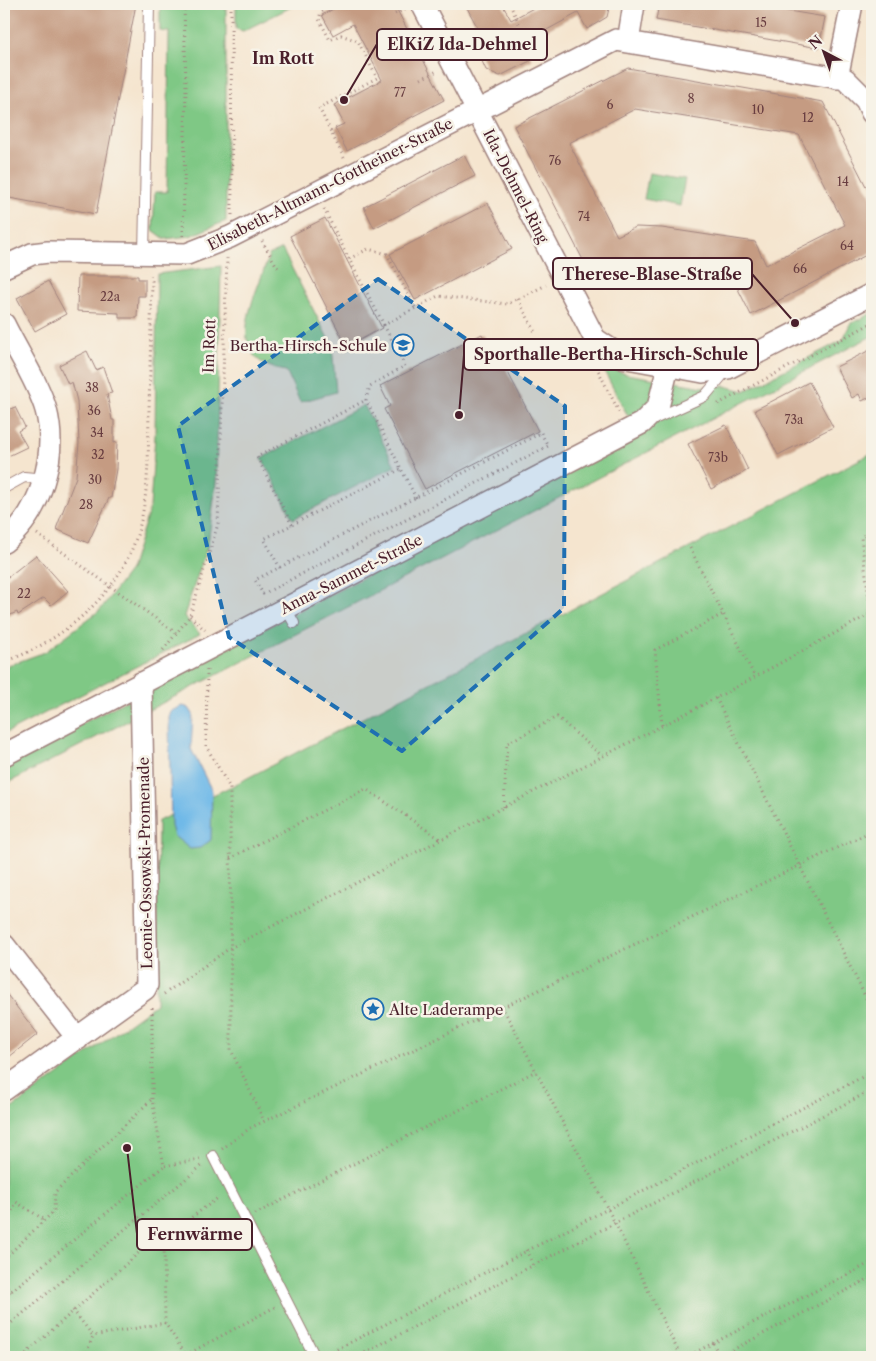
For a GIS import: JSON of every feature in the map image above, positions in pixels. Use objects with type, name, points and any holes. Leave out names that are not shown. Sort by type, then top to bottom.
[{"type":"street","name":"Ida-Dehmel-Ring","points":[[422,4],[478,109],[595,339],[622,357],[703,372],[728,368],[872,294]]},
{"type":"street","points":[[628,42],[634,4]]},
{"type":"street","points":[[852,4],[837,78],[845,79],[866,100],[872,113]]},
{"type":"street","name":"Elisabeth-Altmann-Gottheiner-Straße","points":[[4,267],[32,254],[48,252],[144,255],[187,254],[230,237],[544,75],[616,40],[837,78]]},
{"type":"street","points":[[4,324],[46,411],[48,442],[45,478],[34,504],[22,523],[4,542]]},
{"type":"street","name":"Anna-Sammet-Straße","points":[[4,755],[290,616],[635,427],[658,408],[668,367]]},
{"type":"street","name":"Leonie-Ossowski-Promenade","points":[[4,1090],[78,1038],[147,985],[147,687]]},
{"type":"street","points":[[4,945],[78,1038]]},
{"type":"lane","points":[[144,255],[149,4]]},
{"type":"lane","points":[[635,427],[671,413],[705,396],[728,368]]},
{"type":"lane","points":[[4,488],[24,477],[45,478]]},
{"type":"lane","points":[[213,1156],[315,1357]]},
{"type":"path","points":[[182,237],[186,88],[184,4]]},
{"type":"path","name":"Im Rott","points":[[147,687],[157,659],[190,616],[218,524],[226,271],[232,214],[231,4]]},
{"type":"path","points":[[336,4],[321,12],[319,19],[330,40],[341,35],[358,41],[377,78],[319,108],[341,151]]},
{"type":"path","points":[[512,4],[512,9],[544,75]]},
{"type":"path","points":[[329,219],[405,366],[370,386],[366,400],[416,498]]},
{"type":"path","points":[[254,225],[279,270]]},
{"type":"path","points":[[349,259],[368,249],[387,254],[416,308]]},
{"type":"path","points":[[4,662],[26,654],[58,635],[89,610],[110,586],[132,550],[143,511],[146,484],[152,281],[144,255]]},
{"type":"path","points":[[384,325],[438,296],[508,304],[542,287]]},
{"type":"path","points":[[518,299],[536,334]]},
{"type":"path","points":[[595,339],[587,349],[635,427]]},
{"type":"path","points":[[292,525],[257,458],[366,400]]},
{"type":"path","points":[[541,433],[548,446],[263,594],[255,580],[280,568],[416,498],[541,433]]},
{"type":"path","points":[[280,568],[264,538],[402,469]]},
{"type":"path","points":[[22,523],[176,634]]},
{"type":"path","points":[[172,989],[230,948],[716,698],[871,614],[862,537],[872,531]]},
{"type":"path","points":[[690,548],[755,677]]},
{"type":"path","points":[[662,725],[655,650],[723,614]]},
{"type":"path","points":[[207,668],[206,746],[230,788],[231,1050],[264,1122]]},
{"type":"path","points":[[716,698],[872,1010]]},
{"type":"path","points":[[504,807],[507,743],[557,717],[602,756]]},
{"type":"path","points":[[230,858],[366,789],[440,839]]},
{"type":"path","points":[[4,1329],[213,1156],[250,1128],[502,1006],[872,831]]},
{"type":"path","points":[[152,1002],[152,1099],[164,1166]]},
{"type":"path","points":[[502,1006],[615,1223],[682,1357]]},
{"type":"path","points":[[246,1219],[536,1071]]},
{"type":"path","points":[[320,1357],[872,1072]]},
{"type":"path","points":[[356,1357],[872,1090]]},
{"type":"path","points":[[4,1259],[54,1211],[55,1192],[152,1099]]},
{"type":"path","points":[[4,1297],[164,1166],[213,1156]]},
{"type":"path","points":[[22,1357],[144,1248],[164,1238],[231,1191]]},
{"type":"path","points":[[4,1229],[16,1202],[45,1220]]},
{"type":"path","points":[[164,1238],[164,1323],[187,1356],[287,1300]]},
{"type":"path","points":[[526,1250],[533,1265]]},
{"type":"path","points":[[686,1357],[872,1262]]},
{"type":"path","points":[[713,1343],[720,1357],[872,1277]]},
{"type":"path","points":[[4,1284],[10,1292]]},
{"type":"path","points":[[73,1310],[93,1336]]},
{"type":"path","points":[[93,1336],[164,1323]]},
{"type":"path","points":[[85,1357],[93,1336]]},
{"type":"highlighted area","points":[[378,279],[565,406],[564,608],[402,751],[229,637],[178,426]]},
{"type":"green space","points":[[160,4],[226,4],[226,221],[190,236],[165,239],[153,230],[155,192],[167,192],[169,32],[160,31]]},
{"type":"green space","points":[[236,4],[297,4],[243,31],[236,29]]},
{"type":"green space","points":[[649,173],[685,179],[680,206],[644,199]]},
{"type":"green space","points":[[282,249],[332,346],[336,392],[300,402],[286,371],[265,364],[253,354],[247,340],[247,324],[251,307],[269,255]]},
{"type":"green space","points":[[221,266],[216,483],[208,544],[184,616],[200,634],[4,734],[4,667],[45,652],[100,610],[130,570],[150,507],[155,436],[157,274]]},
{"type":"green space","points":[[872,313],[872,336],[4,785],[4,764],[638,435],[604,371],[609,368],[626,374],[704,387],[725,386],[744,391],[843,340],[850,324]]},
{"type":"green space","points":[[364,405],[395,466],[293,519],[262,458]]},
{"type":"green space","points":[[872,453],[872,1357],[4,1357],[4,1114],[156,1004],[158,821],[234,785]]},
{"type":"water","points":[[183,706],[189,708],[193,714],[191,749],[212,791],[211,840],[200,848],[190,849],[174,836],[171,826],[169,717],[171,711]]},
{"type":"building","points":[[4,4],[136,4],[96,214],[4,197]]},
{"type":"building","points":[[343,4],[394,4],[444,100],[347,151],[335,128],[344,124],[334,105],[382,80],[353,24],[333,35],[322,15]]},
{"type":"building","points":[[465,4],[502,4],[511,20],[541,4],[610,4],[607,17],[587,29],[578,13],[523,43],[532,60],[500,76],[486,70],[472,39],[481,34]]},
{"type":"building","points":[[659,4],[746,4],[825,17],[819,48],[656,20]]},
{"type":"building","points":[[628,68],[823,102],[872,198],[872,252],[751,315],[732,277],[641,264],[597,287],[514,126]],"holes":[[[635,109],[799,135],[845,225],[766,265],[755,242],[662,228],[636,227],[617,236],[569,143]]]},
{"type":"building","points":[[464,155],[475,176],[374,228],[364,207]]},
{"type":"building","points":[[488,203],[512,249],[415,300],[390,254]]},
{"type":"building","points":[[325,218],[382,328],[347,347],[290,236]]},
{"type":"building","points":[[78,276],[138,276],[138,279],[145,279],[145,296],[138,296],[137,318],[119,318],[119,313],[77,311]]},
{"type":"building","points":[[48,281],[66,314],[35,331],[17,298]]},
{"type":"building","points":[[482,334],[492,354],[497,351],[538,431],[425,489],[384,409],[390,406],[380,386]]},
{"type":"building","points":[[872,349],[872,396],[862,401],[859,394],[852,398],[836,367]]},
{"type":"building","points":[[87,351],[96,370],[103,367],[112,393],[107,394],[112,420],[114,420],[114,443],[117,442],[116,469],[111,498],[109,498],[88,543],[56,529],[76,477],[79,443],[77,401],[72,382],[68,384],[59,365]]},
{"type":"building","points":[[809,382],[833,427],[778,455],[755,410]]},
{"type":"building","points":[[4,401],[8,410],[15,407],[25,427],[18,431],[27,447],[4,458]]},
{"type":"building","points":[[726,425],[748,470],[711,489],[688,444]]},
{"type":"building","points":[[36,555],[68,591],[51,605],[44,598],[18,615],[17,612],[4,618],[4,580]]},
{"type":"building","points":[[4,991],[38,1034],[4,1061]]},
{"type":"place","name":"ElKiZ Ida-Dehmel","points":[[344,100]]},
{"type":"place","name":"Therese-Blase-Straße","points":[[795,323]]},
{"type":"place","name":"Bertha-Hirsch-Schule","points":[[403,345]]},
{"type":"place","name":"Sporthalle-Bertha-Hirsch-Schule","points":[[459,415]]},
{"type":"place","name":"Alte Laderampe","points":[[373,1009]]},
{"type":"place","name":"Fernwärme","points":[[127,1148]]},
{"type":"district","name":"Im Rott","points":[[283,58]]}]
